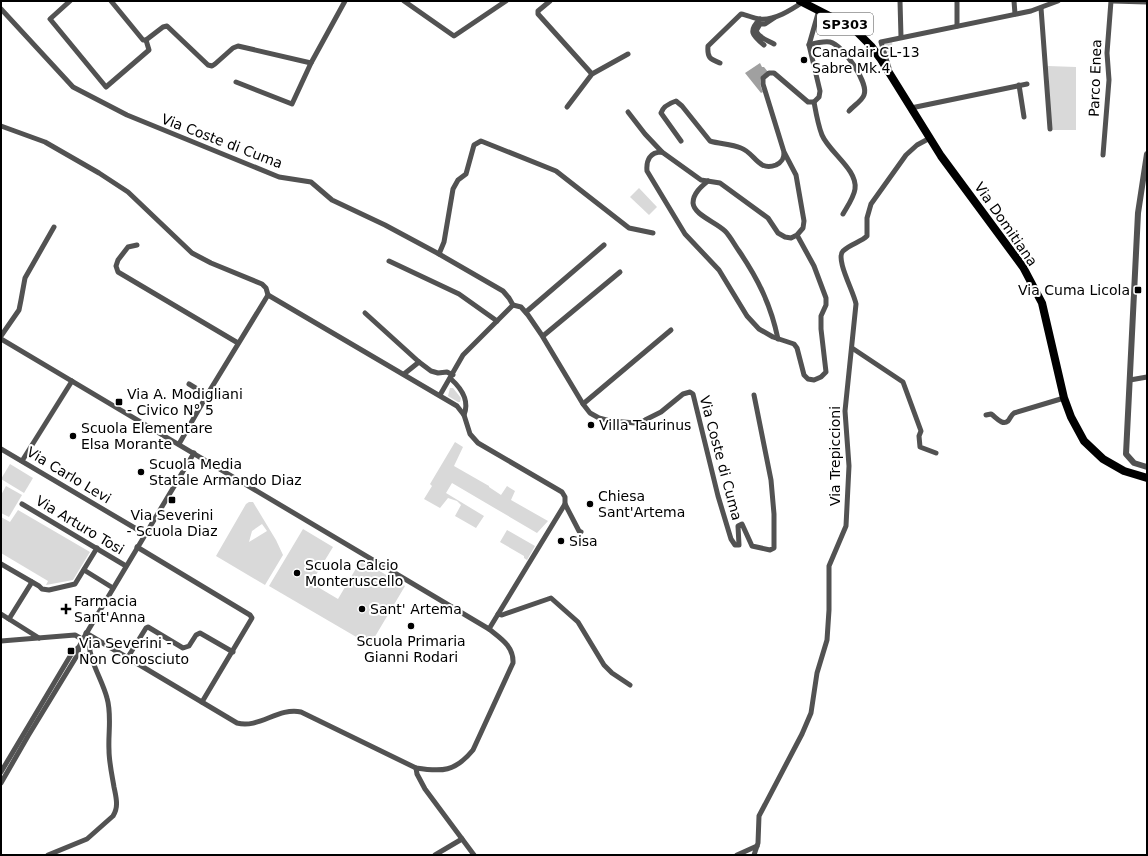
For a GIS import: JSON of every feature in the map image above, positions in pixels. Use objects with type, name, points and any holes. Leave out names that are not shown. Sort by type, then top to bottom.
[{"type":"main road","name":"SP303","points":[[802,2],[818,10]]},
{"type":"main road","name":"Via Domitiana","points":[[818,10],[853,28],[871,46],[941,156],[1023,267],[1042,303],[1064,398],[1071,417],[1084,441],[1103,459],[1130,474],[1147,478]]},
{"type":"street","points":[[70,1],[51,17],[50,21],[106,87],[150,50],[146,40],[143,40],[111,1]]},
{"type":"street","points":[[236,82],[292,104],[311,63],[345,1]]},
{"type":"street","points":[[404,1],[454,36],[506,1]]},
{"type":"street","points":[[550,1],[538,11],[538,14],[592,74]]},
{"type":"street","points":[[900,1],[901,37]]},
{"type":"street","points":[[957,1],[958,26]]},
{"type":"street","points":[[1014,1],[1015,14]]},
{"type":"street","points":[[892,77],[881,42],[1041,8],[1058,1]]},
{"type":"street","name":"Parco Enea","points":[[1103,155],[1109,80],[1107,53],[1112,1],[1147,2]]},
{"type":"street","points":[[720,63],[710,59],[707,54],[708,46],[741,14],[760,19],[769,18],[788,11],[802,2]]},
{"type":"street","points":[[1041,8],[1050,129]]},
{"type":"street","name":"Via Coste di Cuma","points":[[1,9],[73,87],[127,115],[208,149],[279,177],[311,182],[332,200],[385,225],[503,291],[513,305],[521,307],[526,312],[543,336],[583,404],[590,413],[599,418],[610,421],[636,423],[661,412],[683,394],[690,392],[693,394],[718,496],[731,540],[735,545],[739,545],[738,526],[742,524],[752,546],[770,550],[774,548],[774,514],[771,480],[754,394]]},
{"type":"street","points":[[628,112],[645,134],[662,152],[701,180],[720,183],[768,218],[778,233],[785,237],[791,238],[797,235],[803,228],[804,221],[796,175],[784,152],[763,84],[763,78],[769,73],[774,73],[808,102],[814,102],[819,98],[820,91],[809,45],[818,10]]},
{"type":"street","points":[[774,44],[762,38],[756,31],[760,24],[769,22],[778,15]]},
{"type":"street","points":[[760,19],[754,25],[753,31],[755,37],[764,44]]},
{"type":"street","points":[[146,40],[163,27],[167,26],[208,65],[212,66],[233,48],[238,46],[311,63]]},
{"type":"street","points":[[809,45],[820,42],[832,42],[847,54],[857,69],[865,90],[864,96],[849,111]]},
{"type":"street","points":[[567,107],[592,74],[628,54]]},
{"type":"street","points":[[911,108],[1027,84]]},
{"type":"street","points":[[1019,85],[1024,117]]},
{"type":"street","points":[[681,141],[661,113],[662,109],[671,102],[676,101],[682,106],[710,141],[741,148],[762,165],[770,167],[779,163],[784,158],[784,152]]},
{"type":"street","points":[[814,102],[822,135],[827,144],[851,172],[855,181],[856,190],[843,214]]},
{"type":"street","points":[[1,126],[45,142],[99,173],[128,192],[192,254],[262,284],[266,288],[268,295],[456,406],[464,415],[473,439],[562,492],[565,497],[565,504],[579,531],[582,532]]},
{"type":"street","name":"Via Trepiccioni","points":[[754,855],[758,843],[759,816],[811,713],[817,674],[827,640],[829,566],[846,526],[849,466],[845,411],[856,304],[840,258],[845,249],[868,236],[867,218],[871,204],[902,159],[917,145],[930,138]]},
{"type":"street","points":[[439,254],[444,242],[453,189],[458,180],[466,174],[474,145],[481,141],[556,171],[629,228],[653,233]]},
{"type":"street","points":[[662,152],[656,152],[649,158],[646,163],[647,171],[685,234],[719,270],[747,316],[759,329],[778,339],[794,344],[804,375],[808,379],[814,380],[821,377],[826,372],[821,316],[826,305],[826,298],[814,266],[797,235]]},
{"type":"street","points":[[1147,154],[1138,212],[1126,454],[1134,463],[1147,467]]},
{"type":"street","points":[[708,181],[695,194],[693,203],[698,212],[724,230],[753,271],[768,302],[778,339]]},
{"type":"street","points":[[1,336],[19,310],[25,278],[54,227]]},
{"type":"street","points":[[137,245],[128,247],[118,260],[116,266],[118,272],[238,344]]},
{"type":"street","points":[[526,312],[604,246]]},
{"type":"street","points":[[389,261],[459,294],[497,321]]},
{"type":"street","points":[[543,336],[620,272]]},
{"type":"street","points":[[179,444],[268,295]]},
{"type":"street","points":[[437,394],[452,377],[463,355],[513,305]]},
{"type":"street","points":[[365,312],[419,362],[431,371],[438,373],[447,372],[452,377],[464,394],[466,401],[466,411],[464,415]]},
{"type":"street","points":[[583,404],[671,330]]},
{"type":"street","points":[[1,339],[489,629],[504,641],[512,653],[513,663],[473,750],[453,768],[434,770],[416,768],[301,712],[289,711],[253,723],[241,724],[86,633]]},
{"type":"street","points":[[852,348],[903,382],[921,431],[919,436],[920,447],[936,453]]},
{"type":"street","points":[[404,374],[419,362]]},
{"type":"street","points":[[1130,380],[1147,377]]},
{"type":"street","points":[[22,461],[72,381]]},
{"type":"street","points":[[189,384],[207,395]]},
{"type":"street","points":[[986,415],[991,414],[1001,422],[1006,422],[1014,413],[1064,398]]},
{"type":"street","points":[[456,406],[462,405],[466,401]]},
{"type":"street","name":"Via Carlo Levi","points":[[1,448],[144,534]]},
{"type":"street","points":[[1,783],[78,654],[79,647],[86,633],[144,534],[194,453]]},
{"type":"street","name":"Via Arturo Tosi","points":[[22,504],[126,566]]},
{"type":"street","points":[[489,629],[565,504]]},
{"type":"street","points":[[1,564],[45,590],[71,586],[77,581],[97,548]]},
{"type":"street","points":[[137,548],[250,615],[252,618],[202,702]]},
{"type":"street","points":[[84,570],[113,588]]},
{"type":"street","points":[[9,619],[32,582]]},
{"type":"street","points":[[498,614],[502,615],[551,598],[578,622],[604,665],[612,674],[630,685]]},
{"type":"street","points":[[1,614],[40,638]]},
{"type":"street","points":[[128,657],[148,627],[183,648],[189,646],[196,635],[200,633],[233,652]]},
{"type":"street","points":[[1,641],[75,635],[83,639],[88,643],[91,658],[108,700],[110,722],[109,749],[116,796],[116,812],[87,839],[48,855]]},
{"type":"street","points":[[1,772],[72,653],[79,647]]},
{"type":"street","points":[[78,654],[91,658]]},
{"type":"street","points":[[416,768],[417,774],[425,789],[474,855]]},
{"type":"street","points":[[435,855],[462,839]]},
{"type":"street","points":[[737,855],[757,846]]},
{"type":"shaded area","points":[[892,41],[893,57],[889,57],[885,44]]},
{"type":"shaded area","points":[[760,63],[768,72],[762,76],[760,80],[763,92],[761,93],[745,73]]},
{"type":"shaded area","points":[[1048,66],[1076,67],[1076,130],[1051,130]]},
{"type":"shaded area","points":[[639,188],[657,207],[649,215],[630,197]]},
{"type":"shaded area","points":[[450,388],[453,388],[461,398],[460,402],[448,396]]},
{"type":"shaded area","points":[[455,442],[463,447],[454,466],[489,486],[501,495],[507,486],[515,491],[511,500],[548,521],[537,533],[452,483],[446,493],[484,516],[476,528],[455,516],[461,505],[457,501],[448,498],[440,508],[424,499],[432,486],[430,484]]},
{"type":"shaded area","points":[[10,464],[33,478],[24,493],[1,479]]},
{"type":"shaded area","points":[[6,486],[22,495],[9,517],[1,513],[1,495]]},
{"type":"shaded area","points":[[253,502],[276,540],[283,555],[265,585],[216,556],[246,504]],"holes":[[[262,524],[267,531],[249,542],[252,531]]]},
{"type":"shaded area","points":[[18,510],[90,552],[73,580],[46,585],[48,581],[1,553],[1,517],[10,522]]},
{"type":"shaded area","points":[[303,529],[333,547],[311,583],[338,599],[361,560],[405,586],[370,645],[269,586]]},
{"type":"shaded area","points":[[507,530],[535,546],[527,560],[524,556],[500,542]]},
{"type":"place","name":"Canadair CL-13 Sabre Mk.4","points":[[804,60]]},
{"type":"place","name":"Via Cuma Licola","points":[[1138,290]]},
{"type":"place","name":"Via A. Modigliani - Civico N° 5","points":[[119,402]]},
{"type":"place","name":"Villa Taurinus","points":[[591,425]]},
{"type":"place","name":"Scuola Elementare Elsa Morante","points":[[73,436]]},
{"type":"place","name":"Scuola Media Statale Armando Diaz","points":[[141,472]]},
{"type":"place","name":"Via Severini - Scuola Diaz","points":[[172,500]]},
{"type":"place","name":"Chiesa Sant'Artema","points":[[590,504]]},
{"type":"place","name":"Sisa","points":[[561,541]]},
{"type":"place","name":"Scuola Calcio Monteruscello","points":[[297,573]]},
{"type":"place","name":"Farmacia Sant'Anna","points":[[66,609]]},
{"type":"place","name":"Sant' Artema","points":[[362,609]]},
{"type":"place","name":"Scuola Primaria Gianni Rodari","points":[[411,626]]},
{"type":"place","name":"Via Severini - Non Conosciuto","points":[[71,651]]}]
